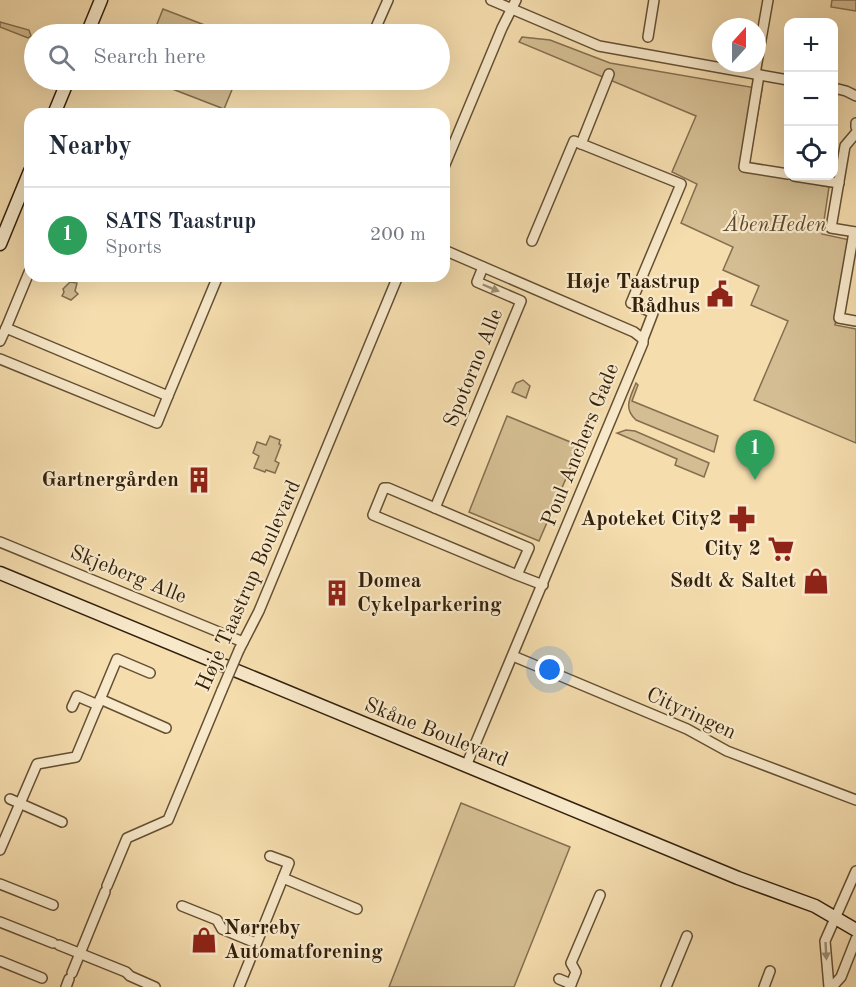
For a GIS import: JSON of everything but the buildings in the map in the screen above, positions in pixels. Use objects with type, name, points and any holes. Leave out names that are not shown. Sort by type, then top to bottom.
[{"type":"street","points":[[91,24],[101,0]]},
{"type":"street","points":[[377,24],[388,0]]},
{"type":"street","points":[[491,0],[514,5],[599,46],[784,79]]},
{"type":"street","points":[[648,37],[654,0]]},
{"type":"street","points":[[768,0],[744,167],[784,173]]},
{"type":"street","points":[[450,153],[502,28],[514,5]]},
{"type":"street","points":[[581,144],[609,74]]},
{"type":"street","points":[[838,89],[856,96]]},
{"type":"street","points":[[56,108],[64,90]]},
{"type":"street","points":[[856,133],[845,146],[831,228],[855,232],[839,318],[856,321]]},
{"type":"street","points":[[450,253],[634,332],[643,339],[653,313],[631,303],[681,184],[574,141],[532,241]]},
{"type":"street","points":[[820,180],[839,183]]},
{"type":"street","points":[[0,244],[24,186]]},
{"type":"street","name":"Spotorno Alle","points":[[435,508],[521,301],[477,282],[483,267]]},
{"type":"street","points":[[0,342],[25,282]]},
{"type":"street","points":[[0,359],[157,423],[216,282]]},
{"type":"street","name":"Høje Taastrup Boulevard","points":[[69,980],[128,838],[168,820],[241,646],[259,611],[396,282]]},
{"type":"street","points":[[6,328],[168,396]]},
{"type":"street","name":"Poul Anchers Gade","points":[[466,766],[640,351],[643,339]]},
{"type":"street","points":[[518,575],[529,548],[384,488],[372,515],[518,575],[543,585]]},
{"type":"street","name":"Skjeberg Alle","points":[[0,542],[241,646]]},
{"type":"street","name":"Skåne Boulevard","points":[[0,573],[738,878],[815,906],[856,930]]},
{"type":"street","name":"Cityringen","points":[[513,656],[687,729],[726,751],[856,800]]},
{"type":"street","points":[[0,850],[15,801],[33,780],[37,764],[76,757],[117,659],[150,672]]},
{"type":"street","points":[[72,707],[76,696],[99,702],[166,728]]},
{"type":"street","points":[[15,801],[62,822]]},
{"type":"street","points":[[239,987],[289,863],[270,856]]},
{"type":"street","points":[[830,987],[824,945],[856,871]]},
{"type":"street","points":[[283,878],[357,909]]},
{"type":"street","points":[[0,884],[53,905]]},
{"type":"street","points":[[559,979],[570,986],[576,972],[571,963],[600,895]]},
{"type":"street","points":[[182,906],[217,920],[222,929],[256,943]]},
{"type":"street","points":[[0,922],[80,953],[155,987]]},
{"type":"street","points":[[666,987],[687,936]]},
{"type":"street","points":[[830,987],[841,977],[856,939]]},
{"type":"street","points":[[0,960],[42,978]]},
{"type":"street","points":[[764,987],[770,971]]},
{"type":"green space","points":[[832,0],[856,0],[856,11],[831,7]]},
{"type":"green space","points":[[163,9],[202,24],[157,24]]},
{"type":"green space","points":[[0,22],[24,29],[24,36],[0,27]]},
{"type":"green space","name":"ÅbenHeden","points":[[522,37],[550,40],[610,63],[762,89],[748,170],[784,178],[784,180],[829,187],[822,234],[850,240],[835,325],[856,329],[856,443],[754,400],[788,321],[751,305],[759,286],[723,270],[733,247],[681,223],[697,184],[672,172],[696,116],[519,42]]},
{"type":"green space","points":[[175,90],[232,90],[224,108]]},
{"type":"green space","points":[[70,282],[77,283],[75,291],[78,294],[71,300],[62,296],[63,289]]},
{"type":"green space","points":[[523,380],[530,386],[526,398],[512,392],[516,383]]},
{"type":"green space","points":[[636,383],[638,385],[632,401],[718,436],[714,452],[636,420],[629,407]]},
{"type":"green space","points":[[507,416],[580,446],[539,541],[469,512]]},
{"type":"green space","points":[[626,430],[635,431],[709,463],[704,477],[675,465],[677,459],[617,433]]},
{"type":"green space","points":[[270,436],[280,440],[281,445],[275,461],[279,463],[275,473],[254,468],[259,456],[253,453],[257,442],[266,445]]},
{"type":"green space","points":[[461,803],[570,847],[514,987],[389,987]]},
{"type":"place","name":"Høje Taastrup Rådhus","points":[[720,294]]},
{"type":"place","name":"Gartnergården","points":[[199,480]]},
{"type":"place","name":"SATS Taastrup","points":[[755,480]]},
{"type":"place","name":"Apoteket City2","points":[[742,519]]},
{"type":"place","name":"City 2","points":[[781,549]]},
{"type":"place","name":"Sødt & Saltet","points":[[816,581]]},
{"type":"place","name":"Domea Cykelparkering","points":[[337,593]]},
{"type":"place","name":"Nørreby Automatforening","points":[[204,940]]}]
